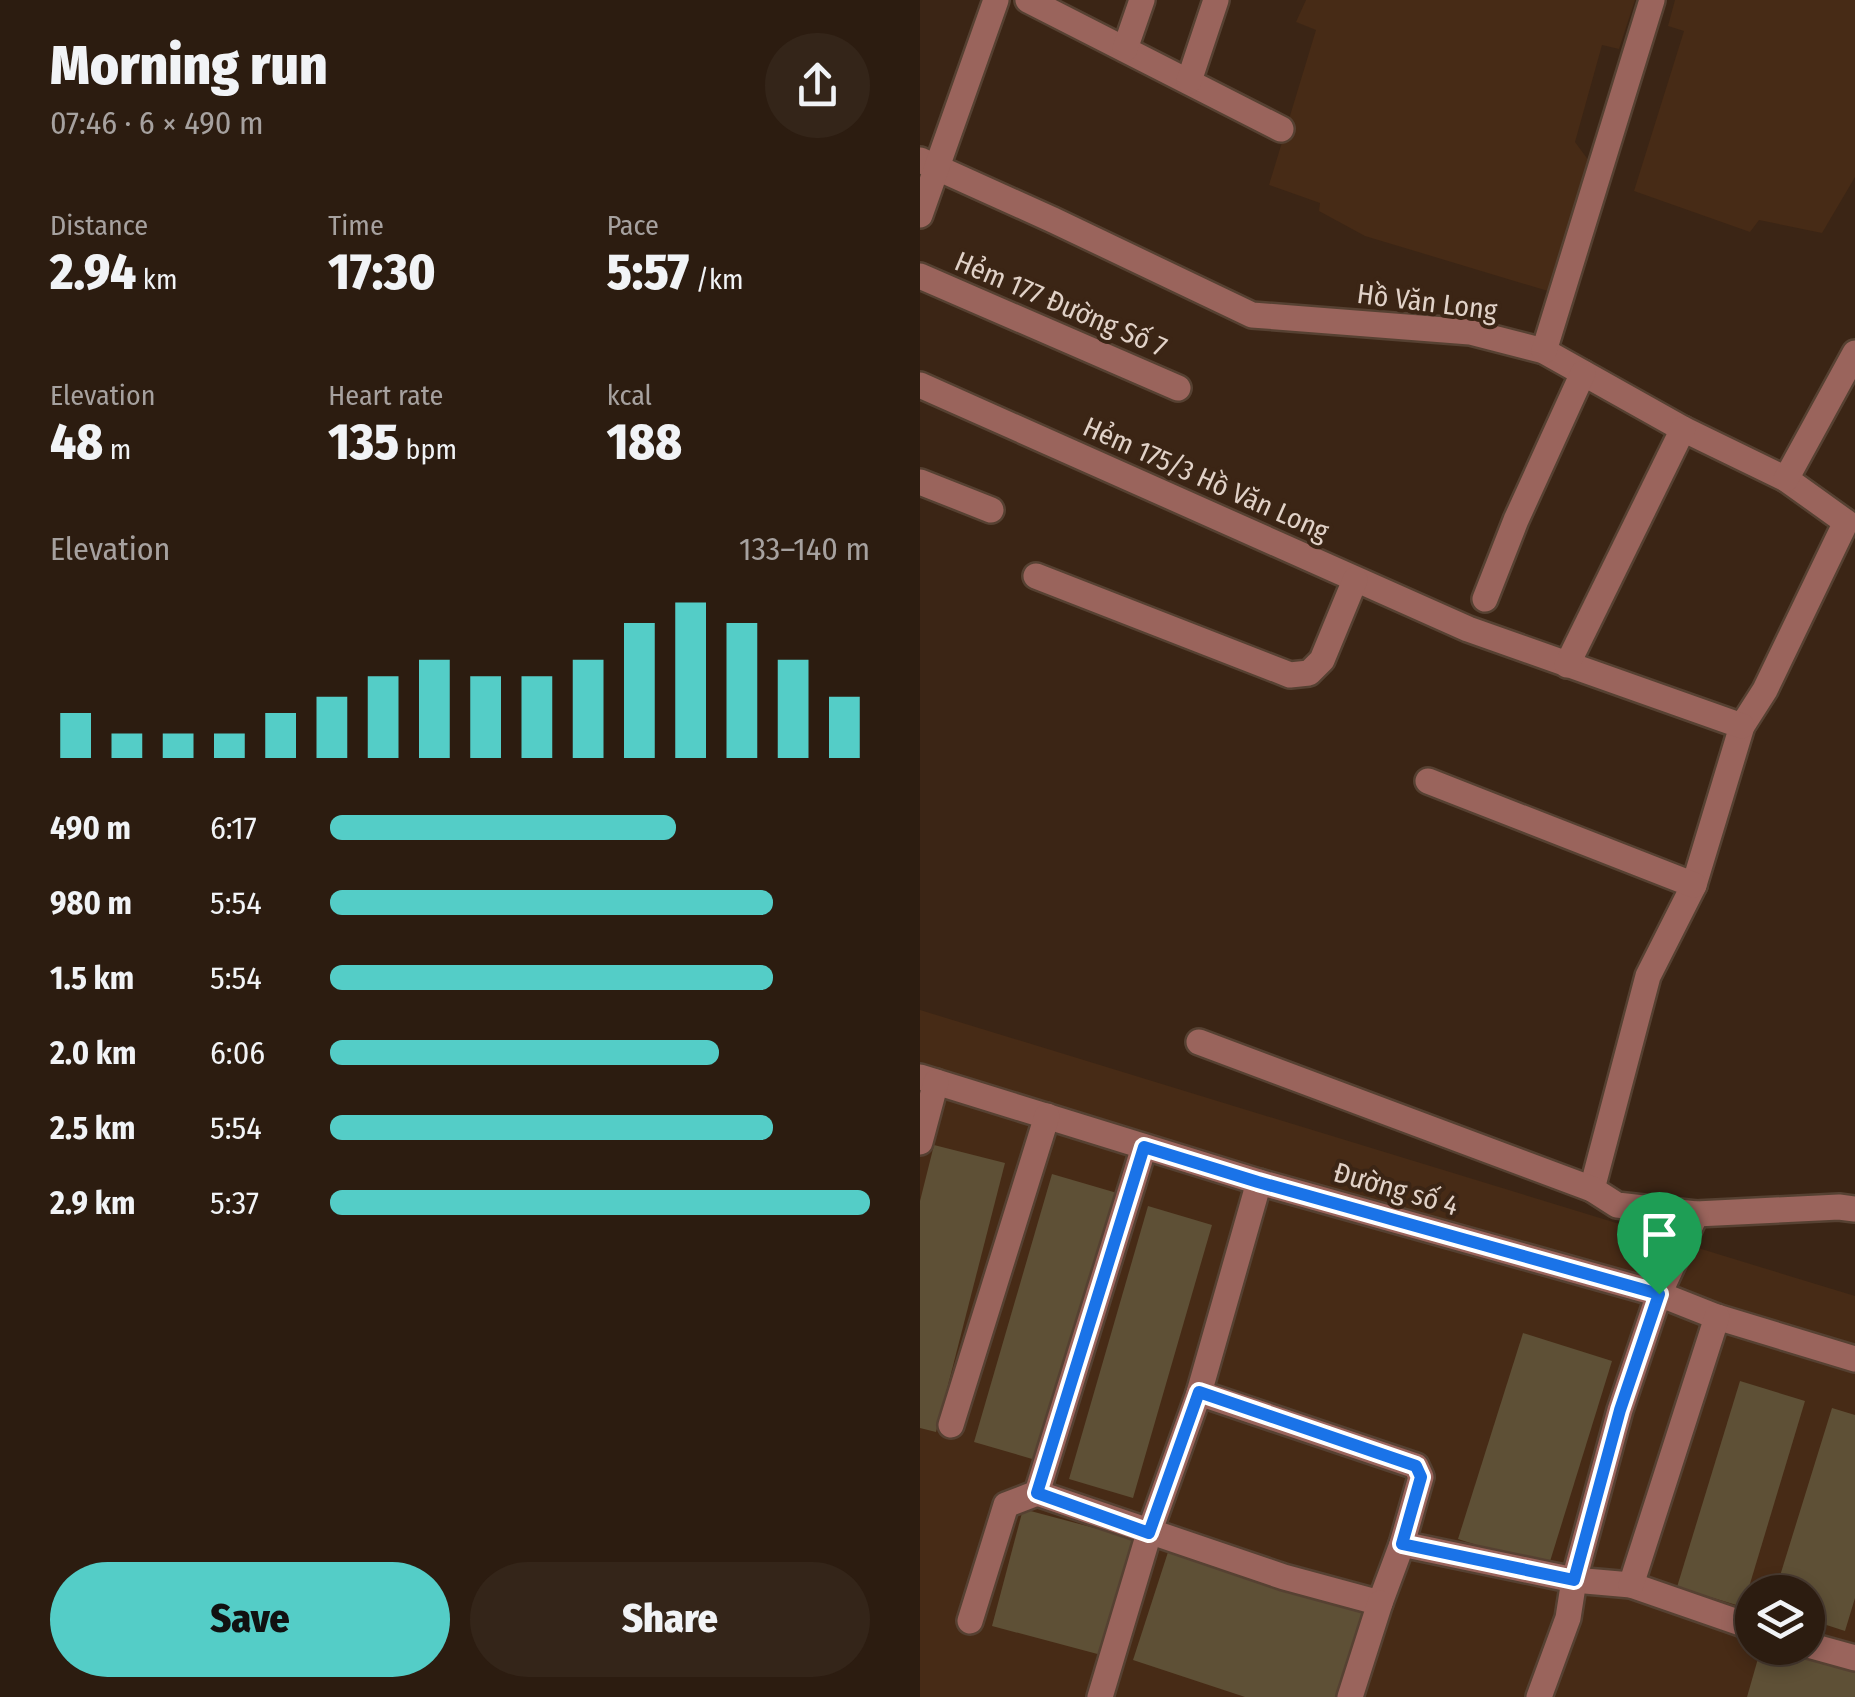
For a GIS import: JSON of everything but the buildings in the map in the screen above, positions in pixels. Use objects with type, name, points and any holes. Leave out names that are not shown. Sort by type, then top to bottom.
[{"type":"street","points":[[920,215],[929,164],[996,0]]},
{"type":"street","points":[[1125,49],[1142,0]]},
{"type":"street","points":[[1188,81],[1216,0]]},
{"type":"street","points":[[1544,351],[1652,0]]},
{"type":"street","points":[[1044,3],[1281,129]]},
{"type":"street","name":"Hồ Văn Long","points":[[929,164],[1252,314],[1470,332],[1544,351],[1683,429],[1786,479],[1846,522],[1765,690],[1742,726]]},
{"type":"street","name":"Hẻm 177 Đường Số 7","points":[[920,276],[1178,388]]},
{"type":"street","points":[[1786,479],[1855,353]]},
{"type":"street","points":[[1485,599],[1583,373]]},
{"type":"street","name":"Hẻm 175/3 Hồ Văn Long","points":[[920,385],[1468,629],[1742,726]]},
{"type":"street","points":[[1567,665],[1683,429]]},
{"type":"street","points":[[920,482],[991,510]]},
{"type":"street","points":[[1036,576],[1290,675],[1309,674],[1322,660],[1355,580]]},
{"type":"street","points":[[1592,1189],[1648,976],[1694,884],[1742,726]]},
{"type":"street","points":[[1428,782],[1694,884]]},
{"type":"street","points":[[1199,1042],[1592,1189],[1618,1205],[1696,1214],[1855,1209]]},
{"type":"street","points":[[920,1142],[928,1080]]},
{"type":"street","name":"Đường số 4","points":[[928,1080],[1258,1182],[1659,1294],[1716,1317],[1855,1359]]},
{"type":"street","points":[[951,1425],[1047,1116]]},
{"type":"street","points":[[1037,1493],[1144,1147]]},
{"type":"street","points":[[1100,1697],[1149,1533],[1199,1392],[1258,1182]]},
{"type":"street","points":[[1539,1697],[1568,1618],[1574,1580],[1620,1410],[1659,1294],[1696,1214]]},
{"type":"street","points":[[1631,1585],[1716,1317]]},
{"type":"street","points":[[1199,1392],[1416,1466],[1421,1477],[1402,1544],[1350,1697]]},
{"type":"street","points":[[970,1621],[1006,1504],[1037,1493],[1284,1577],[1380,1603]]},
{"type":"street","points":[[1402,1544],[1574,1580],[1631,1585],[1735,1620]]},
{"type":"street","points":[[1825,1650],[1855,1658]]},
{"type":"shaded area","points":[[1306,0],[1635,0],[1619,49],[1602,45],[1575,142],[1589,161],[1548,291],[1365,236],[1319,211],[1320,203],[1269,185],[1316,30],[1296,22]]},
{"type":"shaded area","points":[[1675,0],[1855,0],[1855,177],[1822,233],[1759,220],[1750,232],[1634,191],[1684,31],[1668,26]]},
{"type":"shaded area","points":[[920,1010],[1855,1296],[1855,1697],[920,1697]]},
{"type":"route","points":[[1144,1147],[1659,1294],[1620,1410],[1574,1580],[1402,1544],[1418,1494],[1421,1477],[1416,1466],[1199,1392],[1149,1533],[1037,1493],[1144,1147]]}]
